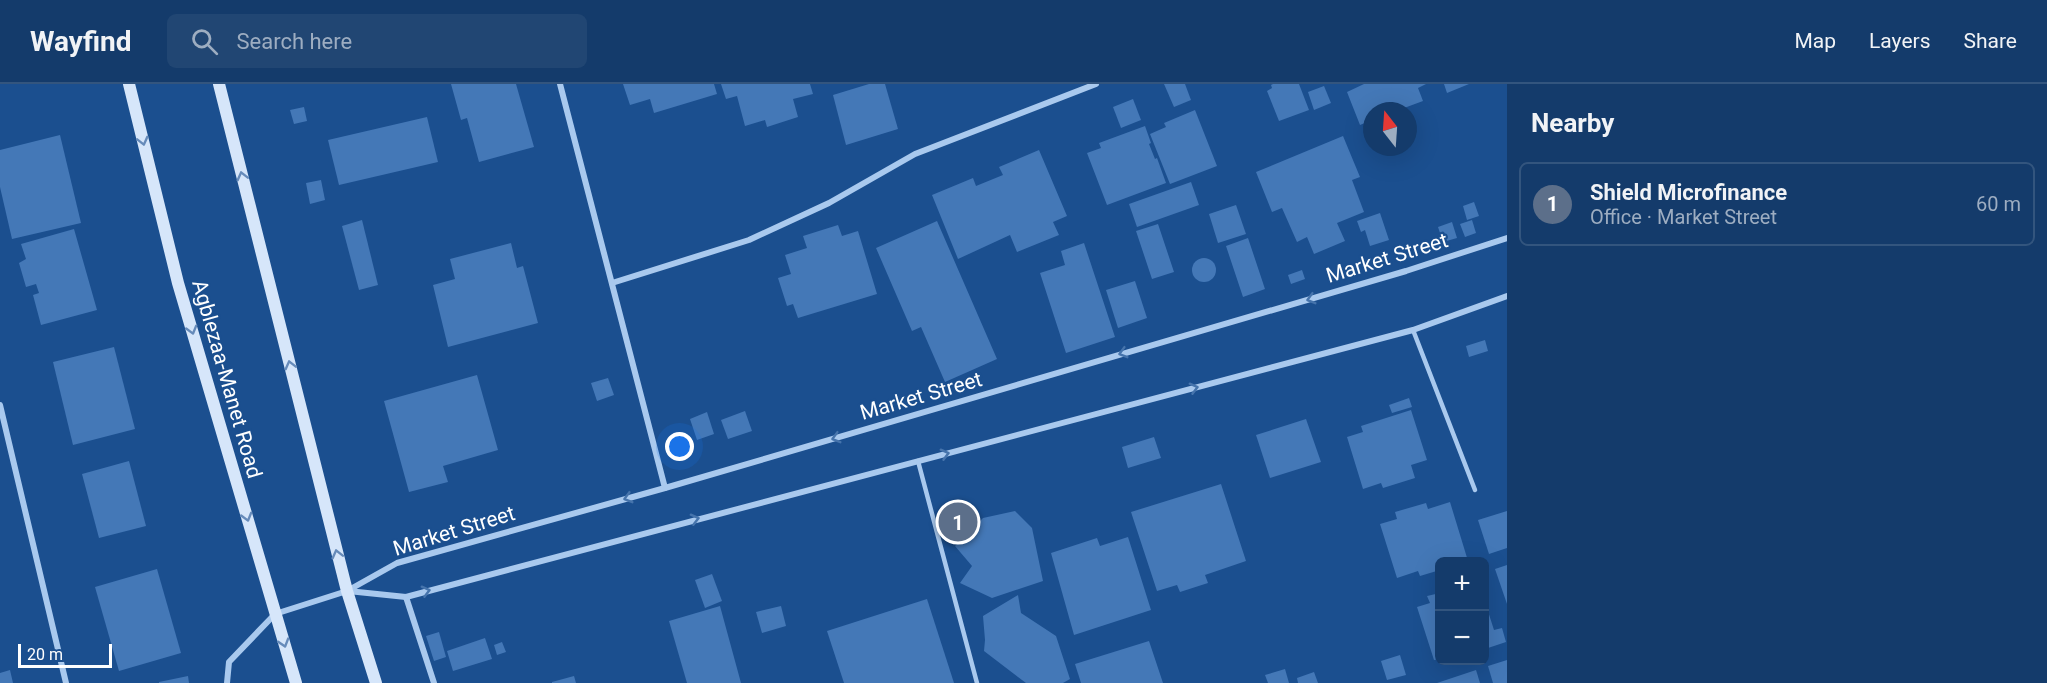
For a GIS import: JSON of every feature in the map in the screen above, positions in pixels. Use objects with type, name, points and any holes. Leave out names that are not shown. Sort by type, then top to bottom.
[{"type":"main road","name":"Agblezaa-Manet Road","points":[[129,84],[178,283],[294,678]]},
{"type":"main road","points":[[219,84],[347,591],[376,683]]},
{"type":"street","points":[[560,84],[665,488]]},
{"type":"street","points":[[612,283],[749,240],[829,203],[915,154],[1011,119],[1096,84]]},
{"type":"street","name":"Market Street","points":[[275,614],[347,591],[397,564],[1406,271],[1507,238]]},
{"type":"street","name":"Market Street","points":[[347,591],[406,597],[1413,330],[1507,296]]},
{"type":"street","points":[[0,405],[66,683]]},
{"type":"street","points":[[406,597],[434,683]]},
{"type":"street","points":[[227,683],[229,662],[275,614]]},
{"type":"lane","points":[[1413,330],[1475,490]]},
{"type":"lane","points":[[918,461],[977,683]]},
{"type":"building","points":[[451,84],[516,84],[534,147],[479,162],[467,118],[461,120]]},
{"type":"building","points":[[623,84],[714,84],[717,94],[654,113],[650,99],[630,105]]},
{"type":"building","points":[[721,84],[810,84],[813,94],[793,99],[798,117],[767,127],[765,120],[745,126],[737,96],[726,99]]},
{"type":"building","points":[[869,84],[885,84],[898,129],[846,145],[833,95]]},
{"type":"building","points":[[1164,84],[1185,84],[1191,100],[1174,107]]},
{"type":"building","points":[[1273,84],[1299,84],[1309,110],[1279,121],[1267,91],[1272,88]]},
{"type":"building","points":[[1364,84],[1426,84],[1418,88],[1423,101],[1417,103],[1363,102],[1363,124],[1360,125],[1347,92]]},
{"type":"building","points":[[1444,84],[1469,84],[1447,93]]},
{"type":"building","points":[[1324,86],[1331,103],[1314,110],[1308,92]]},
{"type":"building","points":[[1133,99],[1141,120],[1121,128],[1113,107]]},
{"type":"building","points":[[304,107],[307,121],[294,124],[290,110]]},
{"type":"building","points":[[1195,110],[1217,166],[1170,184],[1150,134],[1166,127],[1164,123]]},
{"type":"building","points":[[427,117],[438,162],[339,185],[328,140]]},
{"type":"building","points":[[1145,126],[1151,143],[1149,144],[1166,183],[1107,205],[1087,153],[1101,148],[1099,143]]},
{"type":"building","points":[[60,135],[81,223],[12,239],[0,187],[0,150]]},
{"type":"building","points":[[1343,136],[1360,177],[1352,180],[1364,212],[1337,223],[1345,241],[1314,254],[1307,237],[1297,242],[1282,208],[1272,212],[1256,172]]},
{"type":"building","points":[[1039,150],[1067,216],[1053,222],[1059,235],[1017,252],[1010,235],[958,259],[932,195],[973,178],[976,186],[1003,175],[999,167]]},
{"type":"building","points":[[321,180],[325,200],[310,204],[306,183]]},
{"type":"building","points":[[1191,182],[1199,205],[1137,227],[1129,204]]},
{"type":"building","points":[[1474,202],[1479,216],[1467,220],[1463,206]]},
{"type":"building","points":[[1236,205],[1246,234],[1218,243],[1209,214]]},
{"type":"building","points":[[1380,213],[1389,240],[1370,246],[1365,230],[1361,232],[1357,221]]},
{"type":"building","points":[[362,220],[378,285],[359,290],[342,226]]},
{"type":"building","points":[[1472,220],[1476,233],[1465,237],[1460,224]]},
{"type":"building","points":[[937,221],[997,359],[945,382],[921,327],[912,331],[876,248]]},
{"type":"building","points":[[1452,222],[1457,238],[1443,242],[1438,227]]},
{"type":"building","points":[[1158,224],[1174,272],[1152,279],[1136,231]]},
{"type":"building","points":[[838,225],[842,236],[858,231],[877,294],[798,318],[793,304],[787,306],[778,278],[791,274],[785,255],[807,248],[803,236]]},
{"type":"building","points":[[74,229],[97,310],[41,325],[33,295],[39,293],[36,284],[26,287],[19,263],[26,259],[21,244]]},
{"type":"building","points":[[1248,238],[1265,289],[1243,297],[1226,246]]},
{"type":"building","points":[[511,243],[517,268],[523,266],[538,323],[448,347],[433,285],[455,279],[450,259]]},
{"type":"building","points":[[1084,243],[1115,337],[1066,353],[1040,273],[1065,265],[1061,251]]},
{"type":"building","points":[[1204,258],[1209,259],[1215,265],[1215,275],[1209,281],[1204,282],[1199,281],[1193,275],[1192,270],[1193,265],[1199,259]]},
{"type":"building","points":[[1302,270],[1305,279],[1291,284],[1288,275]]},
{"type":"building","points":[[1135,281],[1147,318],[1118,328],[1106,290]]},
{"type":"building","points":[[1485,340],[1488,351],[1469,357],[1466,346]]},
{"type":"building","points":[[114,347],[135,429],[73,445],[53,362]]},
{"type":"building","points":[[477,375],[498,450],[443,466],[448,482],[409,492],[384,401]]},
{"type":"building","points":[[608,378],[614,395],[597,401],[591,383]]},
{"type":"building","points":[[1409,398],[1412,407],[1392,413],[1389,405]]},
{"type":"building","points":[[1411,410],[1427,460],[1411,465],[1415,478],[1383,488],[1381,483],[1363,489],[1347,437],[1363,432],[1361,426]]},
{"type":"building","points":[[745,411],[752,431],[728,439],[721,420]]},
{"type":"building","points":[[707,412],[714,434],[697,440],[690,419]]},
{"type":"building","points":[[1306,419],[1321,462],[1270,478],[1256,435]]},
{"type":"building","points":[[1154,437],[1161,458],[1128,468],[1122,447]]},
{"type":"building","points":[[129,461],[146,526],[99,538],[82,474]]},
{"type":"building","points":[[1221,484],[1246,561],[1205,575],[1208,583],[1180,592],[1177,585],[1157,591],[1131,512]]},
{"type":"building","points":[[1450,502],[1467,557],[1435,557],[1435,572],[1420,576],[1418,571],[1397,578],[1380,524],[1397,519],[1395,512],[1426,503],[1428,509]]},
{"type":"building","points":[[1015,511],[1032,528],[1043,581],[992,598],[960,583],[972,566],[955,546],[983,518]]},
{"type":"building","points":[[1507,511],[1507,548],[1489,554],[1478,520]]},
{"type":"building","points":[[1128,537],[1151,610],[1074,635],[1051,553],[1097,538],[1100,546]]},
{"type":"building","points":[[1507,565],[1507,604],[1495,569]]},
{"type":"building","points":[[157,569],[181,653],[119,671],[95,587]]},
{"type":"building","points":[[712,574],[722,601],[705,608],[695,580]]},
{"type":"building","points":[[1435,594],[1434,660],[1417,607],[1430,603],[1427,596]]},
{"type":"building","points":[[1018,595],[1021,613],[1056,636],[1070,679],[1063,683],[1026,683],[984,651],[983,616]]},
{"type":"building","points":[[927,599],[954,683],[844,683],[827,631]]},
{"type":"building","points":[[720,606],[741,683],[687,683],[669,621]]},
{"type":"building","points":[[781,606],[786,626],[762,633],[756,612]]},
{"type":"building","points":[[1489,614],[1494,630],[1502,628],[1506,642],[1489,648]]},
{"type":"building","points":[[439,632],[446,657],[434,661],[426,636]]},
{"type":"building","points":[[485,638],[492,659],[453,671],[447,651]]},
{"type":"building","points":[[1149,641],[1163,683],[1081,683],[1075,664]]},
{"type":"building","points":[[502,642],[506,652],[497,655],[494,645]]},
{"type":"building","points":[[1400,655],[1406,675],[1387,680],[1381,661]]},
{"type":"building","points":[[1507,660],[1507,683],[1493,683],[1488,666]]},
{"type":"building","points":[[1285,669],[1289,683],[1268,683],[1265,675]]},
{"type":"building","points":[[10,670],[13,683],[0,683],[0,673]]},
{"type":"building","points":[[1476,670],[1480,683],[1437,683]]},
{"type":"building","points":[[1314,672],[1318,683],[1298,683],[1297,678]]},
{"type":"building","points":[[188,676],[189,683],[159,683],[159,682]]},
{"type":"building","points":[[574,676],[576,683],[552,683],[552,682]]},
{"type":"place","name":"Shield Microfinance","points":[[958,522]]}]
